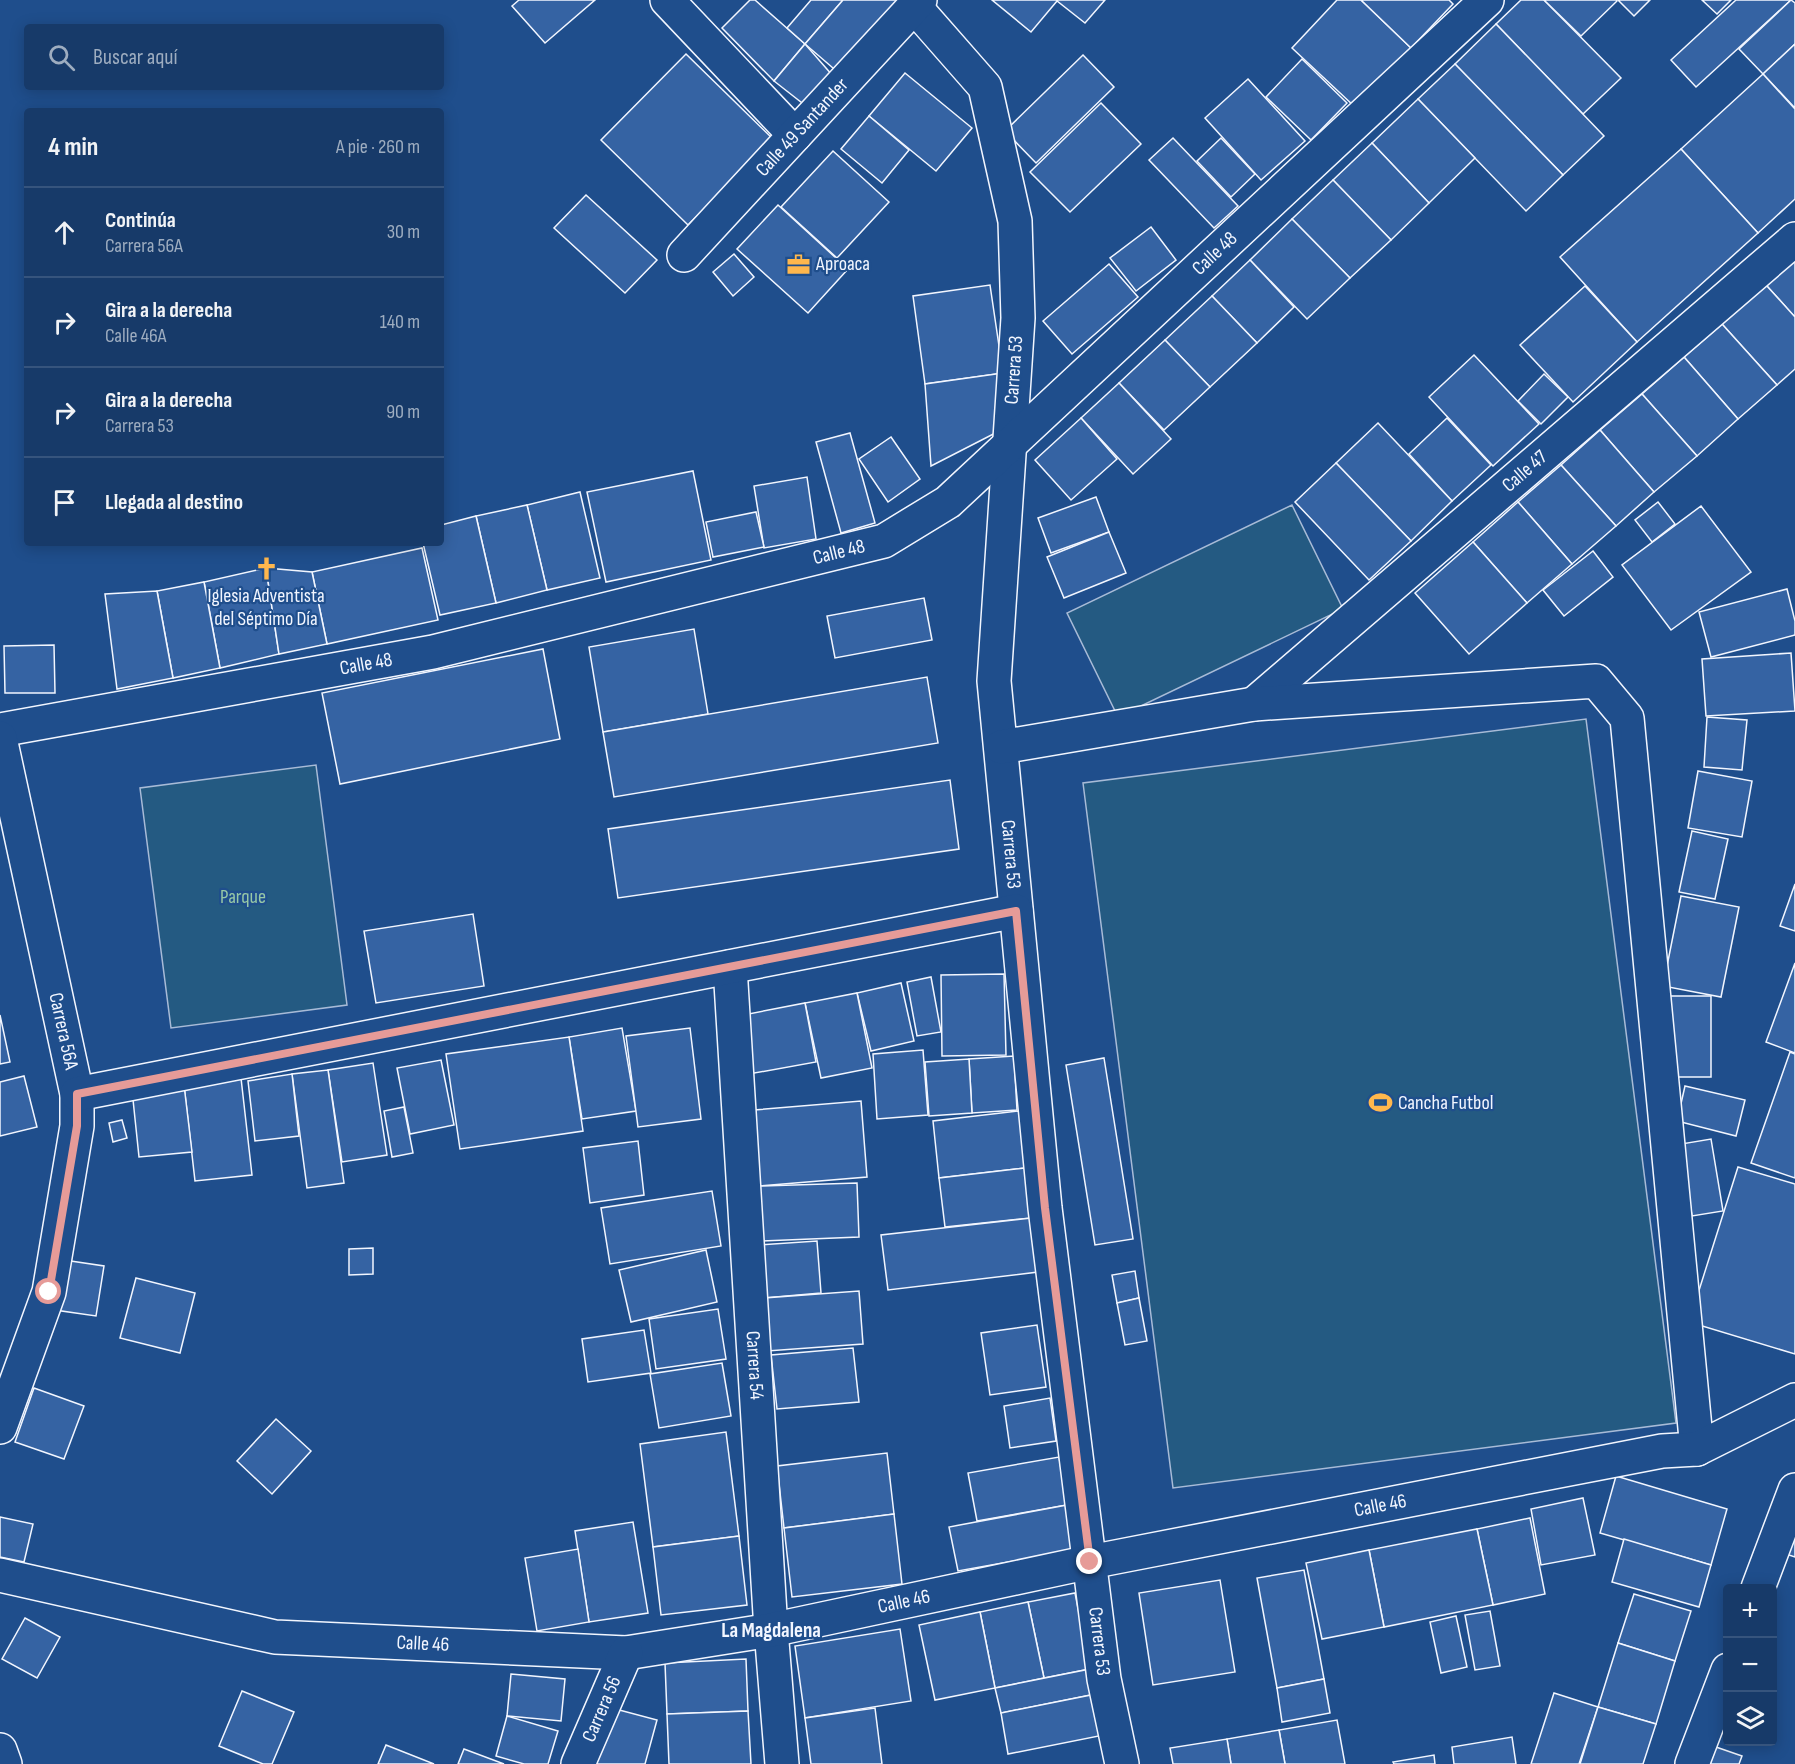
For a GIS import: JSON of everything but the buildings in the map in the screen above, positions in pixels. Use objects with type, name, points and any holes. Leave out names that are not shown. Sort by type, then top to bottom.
[{"type":"street","points":[[667,0],[795,135]]},
{"type":"street","name":"Calle 48","points":[[0,730],[434,652],[884,541],[948,502],[1487,0]]},
{"type":"street","name":"Calle 49 Santander","points":[[684,255],[917,3]]},
{"type":"street","name":"Carrera 53","points":[[917,3],[985,87],[1015,220],[1018,318],[994,681],[1045,1208],[1104,1679],[1122,1764]]},
{"type":"street","name":"Calle 47","points":[[1254,704],[1795,239]]},
{"type":"street","points":[[1001,747],[1254,704],[1596,681],[1627,718],[1697,1449]]},
{"type":"street","name":"Carrera 56A","points":[[0,738],[77,1094],[77,1126],[49,1292],[0,1427]]},
{"type":"street","points":[[77,1094],[1016,911]]},
{"type":"street","name":"Carrera 54","points":[[730,967],[771,1630],[782,1764]]},
{"type":"street","name":"Calle 46","points":[[0,1575],[275,1636],[626,1653],[771,1630],[1090,1562],[1662,1451],[1697,1449],[1795,1400]]},
{"type":"street","points":[[1760,1584],[1795,1490]]},
{"type":"street","name":"Carrera 56","points":[[578,1764],[626,1653]]},
{"type":"street","points":[[1692,1764],[1723,1683]]},
{"type":"street","points":[[0,1750],[5,1764]]},
{"type":"green space","points":[[1292,505],[1343,609],[1118,717],[1067,613]]},
{"type":"green space","name":"Cancha Futbol","points":[[1586,719],[1676,1423],[1173,1488],[1083,783]]},
{"type":"green space","name":"Parque","points":[[316,765],[347,1005],[171,1028],[140,788]]},
{"type":"place","name":"Aproaca","points":[[798,264]]},
{"type":"place","name":"Iglesia Adventista del Séptimo Día","points":[[266,568]]},
{"type":"place","name":"Cancha Futbol","points":[[1380,1103]]},
{"type":"district","name":"La Magdalena","points":[[771,1630]]},
{"type":"route","points":[[49,1292],[77,1126],[77,1094],[1016,911],[1045,1208],[1090,1562]]}]
